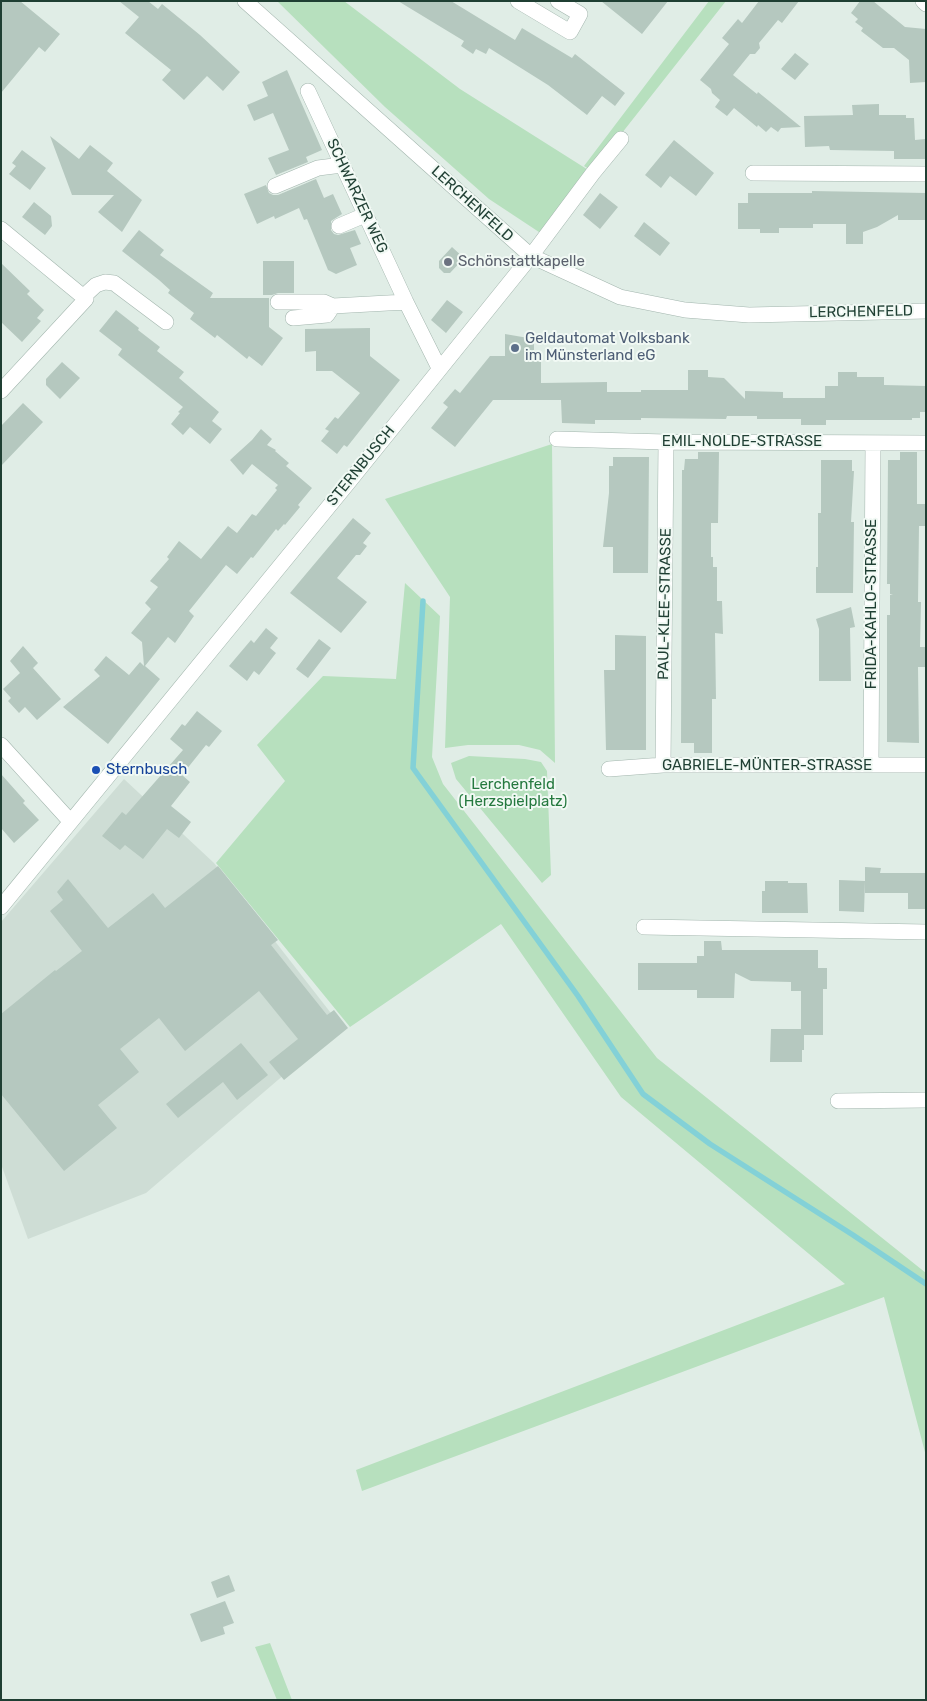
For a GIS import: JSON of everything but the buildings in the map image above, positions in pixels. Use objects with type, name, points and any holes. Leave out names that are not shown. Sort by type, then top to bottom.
[{"type":"street","name":"LERCHENFELD","points":[[245,1],[531,256],[620,297],[685,310],[750,315],[926,311]]},
{"type":"street","points":[[518,1],[570,32],[580,14],[558,1]]},
{"type":"street","name":"SCHWARZER WEG","points":[[308,91],[406,302],[439,368]]},
{"type":"street","name":"STERNBUSCH","points":[[1,907],[348,483],[531,256],[593,172],[621,139]]},
{"type":"street","points":[[275,186],[318,168],[342,166]]},
{"type":"street","points":[[753,173],[926,174]]},
{"type":"street","points":[[338,226],[365,214]]},
{"type":"street","points":[[1,229],[86,299],[1,391]]},
{"type":"street","points":[[83,297],[96,285],[105,282],[114,283],[166,322]]},
{"type":"street","points":[[278,302],[324,302],[333,306],[406,302]]},
{"type":"street","points":[[293,318],[327,315],[333,306]]},
{"type":"street","name":"EMIL-NOLDE-STRASSE","points":[[557,439],[666,442],[926,443]]},
{"type":"street","name":"PAUL-KLEE-STRASSE","points":[[663,765],[666,442]]},
{"type":"street","name":"FRIDA-KAHLO-STRASSE","points":[[871,765],[873,443]]},
{"type":"street","points":[[1,744],[70,821]]},
{"type":"street","name":"GABRIELE-MÜNTER-STRASSE","points":[[609,769],[663,765],[926,766]]},
{"type":"street","points":[[644,927],[926,932]]},
{"type":"street","points":[[838,1101],[926,1100]]},
{"type":"shaded area","points":[[124,779],[214,863],[341,1026],[146,1193],[28,1239],[1,1164],[1,922]]},
{"type":"green space","points":[[277,1],[344,1],[460,89],[593,173],[545,236],[489,199],[385,107]]},
{"type":"green space","points":[[709,1],[726,1],[592,171],[584,166]]},
{"type":"green space","points":[[552,444],[555,763],[540,750],[519,745],[468,745],[445,748],[450,597],[385,499]]},
{"type":"green space","points":[[405,583],[440,616],[432,757],[443,784],[657,1058],[926,1273],[926,1456],[884,1297],[362,1491],[356,1470],[845,1284],[621,1097],[501,924],[350,1027],[216,863],[285,781],[257,745],[323,676],[396,679]]},
{"type":"green space","name":"Lerchenfeld (Herzspielplatz)","points":[[469,756],[525,759],[541,762],[547,771],[551,875],[542,883],[456,779],[451,763]]},
{"type":"green space","points":[[270,1643],[292,1700],[277,1700],[255,1647]]},
{"type":"waterway","points":[[423,601],[413,768],[578,996],[643,1094],[710,1144],[926,1284]]},
{"type":"place","name":"Schönstattkapelle","points":[[448,262]]},
{"type":"place","name":"Geldautomat Volksbank im Münsterland eG","points":[[515,348]]},
{"type":"place","name":"Sternbusch","points":[[96,770]]}]
